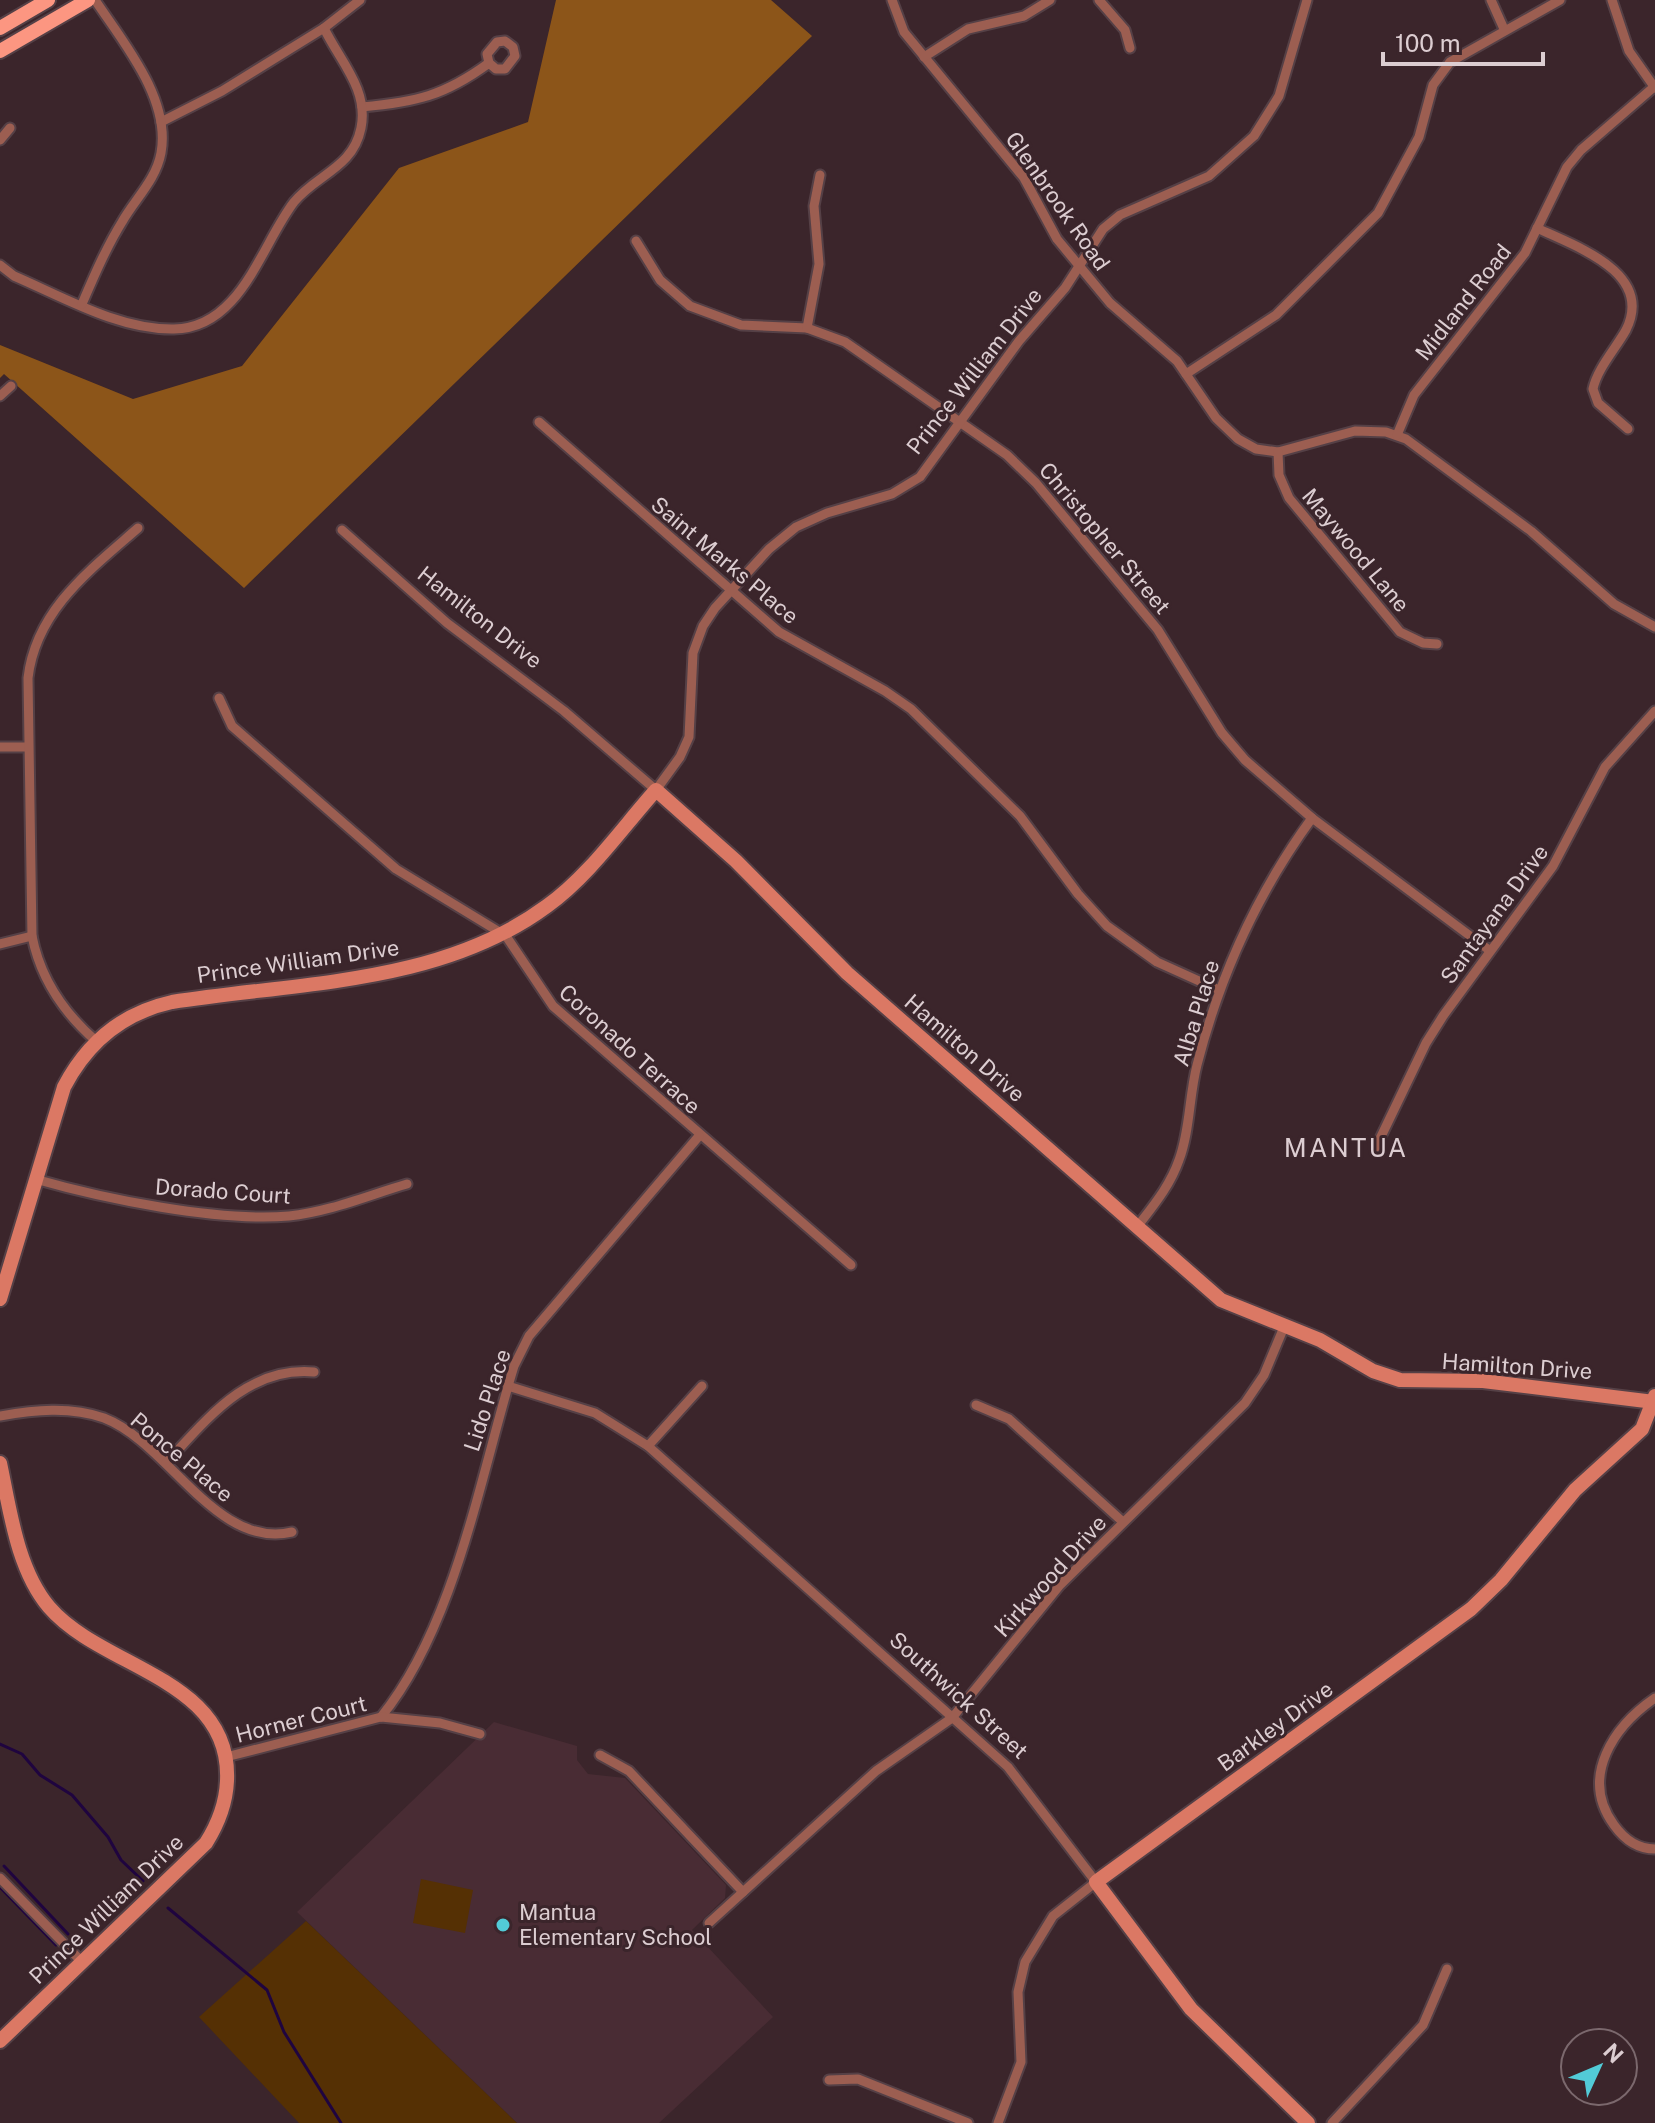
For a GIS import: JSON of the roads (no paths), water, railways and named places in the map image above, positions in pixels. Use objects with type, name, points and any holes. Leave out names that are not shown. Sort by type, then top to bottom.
[{"type":"main road","points":[[0,28],[48,0]]},
{"type":"main road","points":[[0,51],[88,0]]},
{"type":"street","points":[[82,304],[123,220],[147,188],[161,154],[161,122],[154,94],[95,0]]},
{"type":"street","points":[[161,122],[222,91],[324,28],[360,0]]},
{"type":"street","name":"Glenbrook Road","points":[[892,0],[904,32],[1024,178],[1045,221],[1110,303],[1167,350],[1216,418],[1238,439],[1256,449],[1278,452]]},
{"type":"street","points":[[924,57],[968,29],[1014,20],[1050,0]]},
{"type":"street","points":[[1099,0],[1125,30],[1130,48]]},
{"type":"street","name":"Prince William Drive","points":[[0,1299],[64,1087],[96,1041],[119,1023],[161,1004],[412,968],[501,932],[560,896],[656,790],[680,757],[689,737],[691,668],[697,639],[710,615],[730,591],[769,549],[796,527],[908,486],[930,466],[1019,341],[1054,303],[1112,220],[1209,176],[1254,136],[1279,96],[1307,0]]},
{"type":"street","points":[[1491,0],[1504,29]]},
{"type":"street","points":[[1186,374],[1276,315],[1371,222],[1386,201],[1419,137],[1427,102],[1440,73],[1461,52],[1560,0]]},
{"type":"street","points":[[1612,0],[1629,51],[1655,88]]},
{"type":"street","points":[[0,265],[14,276],[133,325],[177,329],[206,320],[231,302],[295,201],[349,158],[361,127],[362,107],[349,70],[324,28]]},
{"type":"street","points":[[362,107],[400,104],[449,91],[489,63]]},
{"type":"street","name":"Midland Road","points":[[1397,435],[1414,395],[1513,271],[1573,158],[1655,88]]},
{"type":"street","points":[[0,140],[10,128]]},
{"type":"street","points":[[807,328],[819,264],[814,206],[820,175]]},
{"type":"street","points":[[1537,228],[1613,266],[1628,283],[1632,316],[1593,389],[1598,403],[1628,429]]},
{"type":"street","name":"Christopher Street","points":[[636,241],[660,280],[699,311],[741,325],[807,328],[854,347],[1024,469],[1164,638],[1230,743],[1259,775],[1489,950]]},
{"type":"street","points":[[0,396],[11,386]]},
{"type":"street","name":"Saint Marks Place","points":[[539,422],[779,632],[885,691],[911,709],[1020,816],[1078,894],[1107,926],[1157,962],[1219,990]]},
{"type":"street","points":[[1278,452],[1355,431],[1397,435],[1531,531],[1623,611],[1655,627]]},
{"type":"street","name":"Maywood Lane","points":[[1278,452],[1279,475],[1289,498],[1400,632],[1423,643],[1437,644]]},
{"type":"street","points":[[96,1041],[55,995],[32,936],[27,747],[29,670],[43,627],[75,584],[138,528]]},
{"type":"street","name":"Hamilton Drive","points":[[342,530],[447,623],[564,711],[656,790],[736,861],[847,973],[1221,1300],[1320,1340],[1373,1371],[1400,1380],[1483,1381],[1654,1407]]},
{"type":"street","name":"Coronado Terrace","points":[[219,698],[232,726],[396,869],[501,932],[518,949],[553,1006],[851,1265]]},
{"type":"street","name":"Santayana Drive","points":[[1376,1147],[1426,1043],[1489,950],[1553,866],[1605,767],[1655,711]]},
{"type":"street","points":[[0,747],[27,747]]},
{"type":"street","name":"Alba Place","points":[[1137,1227],[1162,1194],[1178,1163],[1197,1066],[1219,990],[1265,889],[1312,818]]},
{"type":"street","points":[[0,944],[32,936]]},
{"type":"street","name":"Lido Place","points":[[381,1717],[403,1685],[451,1584],[518,1357],[543,1317],[699,1136]]},
{"type":"street","name":"Dorado Court","points":[[35,1179],[112,1199],[270,1217],[311,1212],[407,1184]]},
{"type":"street","name":"Kirkwood Drive","points":[[709,1923],[876,1771],[952,1718],[1041,1606],[1245,1403],[1264,1375],[1284,1327]]},
{"type":"street","points":[[166,1463],[210,1415],[244,1389],[283,1372],[314,1372]]},
{"type":"street","name":"Southwick Street","points":[[508,1386],[595,1413],[648,1446],[1022,1782],[1191,2009],[1308,2123]]},
{"type":"street","points":[[648,1446],[702,1386]]},
{"type":"street","points":[[976,1405],[1009,1419],[1123,1522]]},
{"type":"street","name":"Barkley Drive","points":[[998,2123],[1021,2062],[1018,1992],[1025,1962],[1053,1916],[1471,1609],[1501,1580],[1575,1490],[1642,1429],[1654,1407]]},
{"type":"street","name":"Ponce Place","points":[[0,1416],[54,1410],[86,1413],[118,1425],[166,1463],[214,1508],[245,1529],[267,1535],[292,1532]]},
{"type":"street","name":"Prince William Drive","points":[[0,1463],[23,1559],[50,1608],[83,1636],[191,1699],[210,1722],[226,1757],[224,1802],[206,1843],[0,2041]]},
{"type":"street","points":[[1655,1698],[1614,1737],[1602,1761],[1599,1782],[1604,1806],[1621,1835],[1635,1845],[1655,1849]]},
{"type":"street","name":"Horner Court","points":[[226,1757],[381,1717],[440,1723],[480,1734]]},
{"type":"street","points":[[600,1755],[629,1771],[743,1892]]},
{"type":"street","points":[[0,1878],[82,1962]]},
{"type":"street","points":[[1332,2123],[1423,2025],[1447,1969]]},
{"type":"street","points":[[829,2080],[858,2079],[968,2123]]},
{"type":"waterway","points":[[0,1744],[22,1754],[40,1775],[72,1795],[108,1837],[121,1860],[143,1881]]},
{"type":"waterway","points":[[4,1866],[68,1934]]},
{"type":"waterway","points":[[0,1887],[56,1945]]},
{"type":"waterway","points":[[168,1908],[267,1990],[284,2032],[341,2123]]},
{"type":"place","name":"Mantua Elementary School","points":[[503,1925]]},
{"type":"district","name":"MANTUA","points":[[1346,1147]]}]
